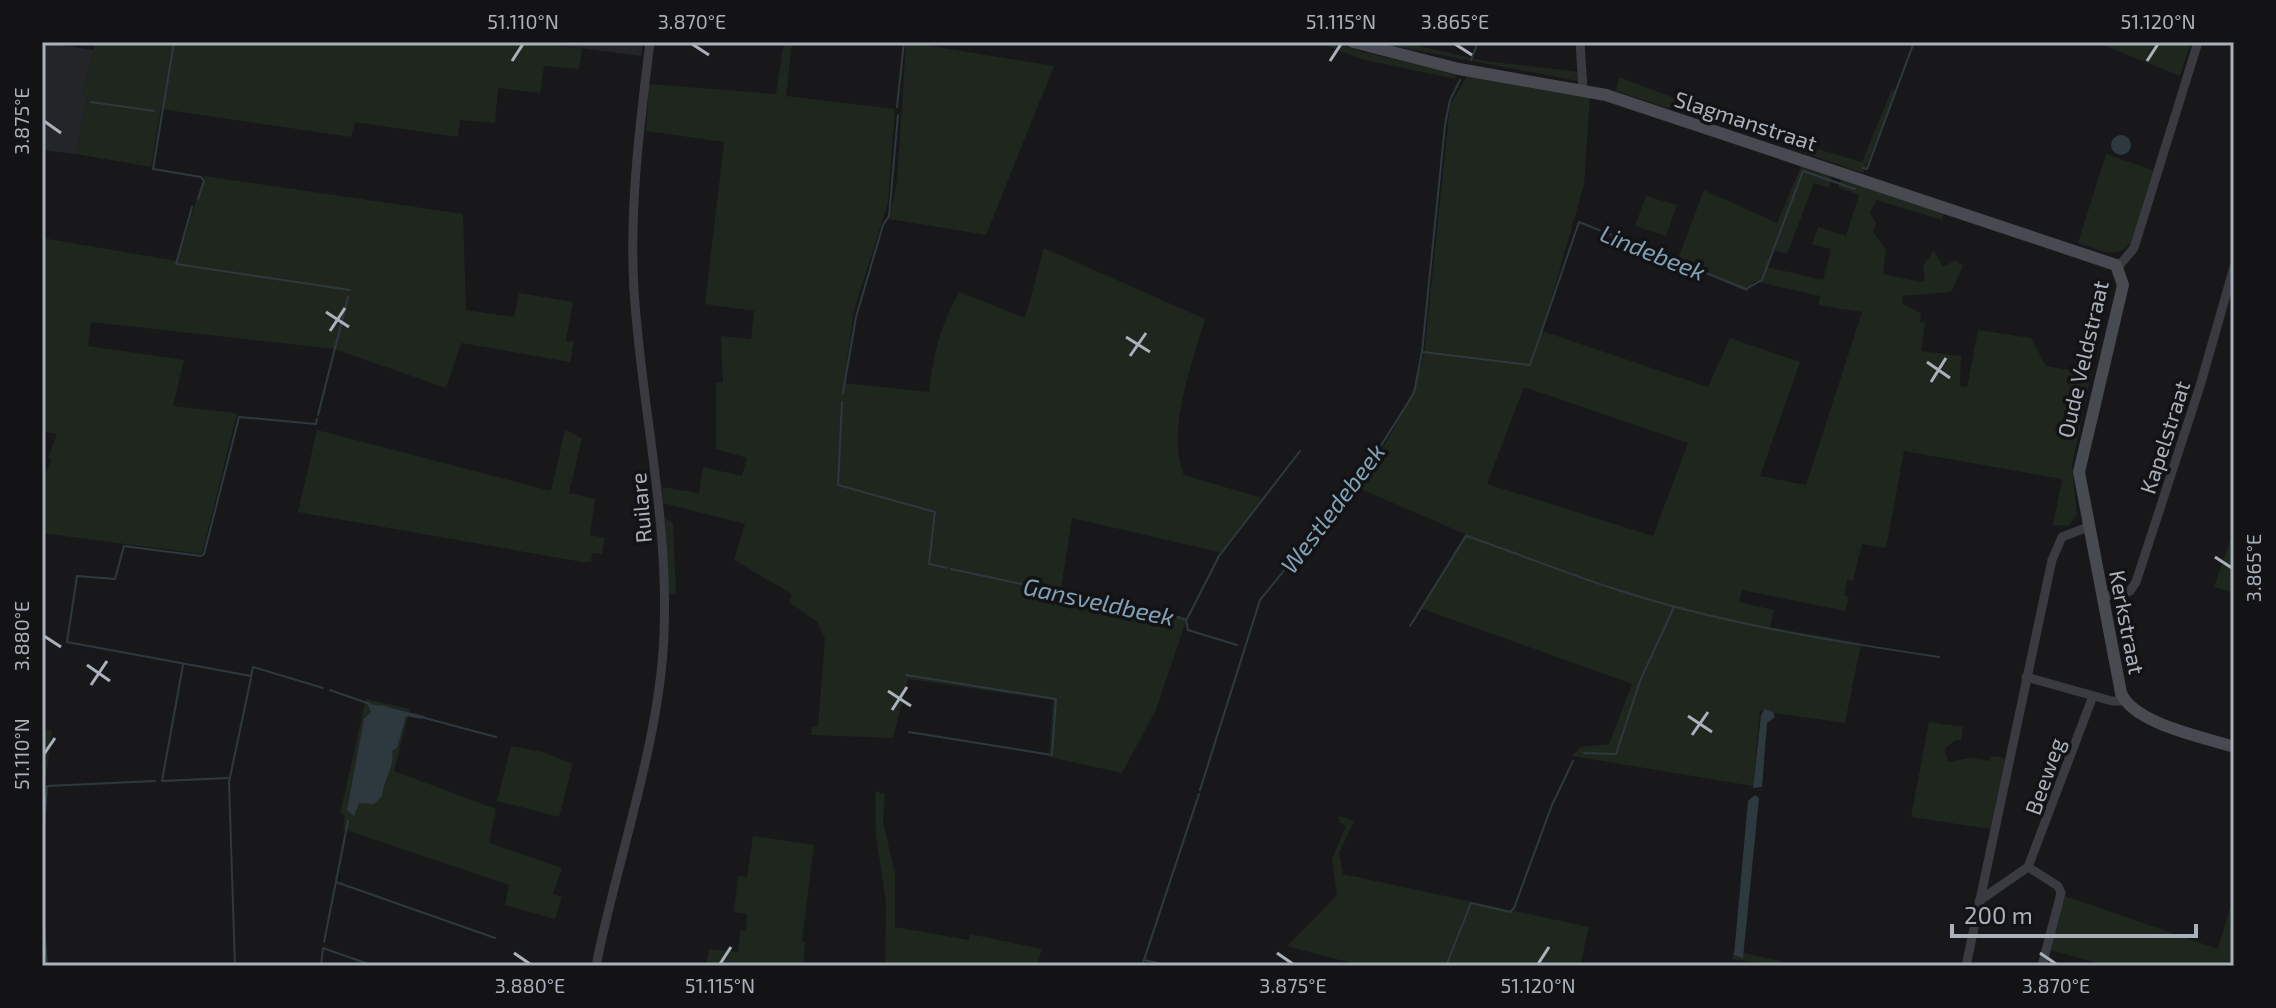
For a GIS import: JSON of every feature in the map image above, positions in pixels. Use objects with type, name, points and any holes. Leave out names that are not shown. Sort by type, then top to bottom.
[{"type":"main road","name":"Slagmanstraat","points":[[1353,42],[1459,69],[1583,89],[2105,259],[2118,267]]},
{"type":"main road","name":"Oude Veldstraat","points":[[2088,527],[2079,472],[2123,285],[2118,267]]},
{"type":"main road","name":"Kerkstraat","points":[[2088,527],[2125,701],[2142,716],[2234,747]]},
{"type":"street","name":"Ruilare","points":[[596,966],[655,704],[664,634],[661,531],[634,288],[640,129],[650,42]]},
{"type":"street","points":[[1580,42],[1583,89]]},
{"type":"street","name":"Oude Veldstraat","points":[[2118,267],[2134,248],[2198,42]]},
{"type":"street","name":"Kapelstraat","points":[[2104,597],[2130,591],[2136,582],[2200,386],[2234,267]]},
{"type":"street","points":[[1966,966],[2026,677],[2058,543],[2068,533],[2088,527]]},
{"type":"street","points":[[2026,677],[2093,696],[2125,701]]},
{"type":"street","name":"Beeweg","points":[[2028,867],[2093,696]]},
{"type":"street","points":[[1979,901],[2028,867],[2058,886],[2061,893],[2042,966]]},
{"type":"shaded area","points":[[42,42],[94,50],[82,94],[87,98],[76,154],[42,150]]},
{"type":"shaded area","points":[[96,42],[533,42],[582,49],[579,69],[544,66],[540,93],[498,88],[495,123],[460,120],[458,137],[355,122],[351,137],[161,109],[151,167],[76,154],[87,98],[82,95]]},
{"type":"shaded area","points":[[533,42],[643,42],[641,56]]},
{"type":"shaded area","points":[[784,42],[792,42],[786,96],[895,109],[888,203],[854,310],[844,383],[929,392],[939,340],[959,292],[1025,318],[1044,248],[1205,319],[1179,418],[1179,458],[1184,475],[1262,498],[1223,553],[1072,518],[1061,589],[1187,618],[1156,710],[1122,773],[1049,757],[1053,700],[908,679],[893,738],[811,735],[812,727],[818,726],[825,639],[817,622],[789,602],[792,594],[734,560],[745,524],[663,503],[662,487],[699,493],[703,467],[742,476],[747,458],[716,449],[716,383],[723,383],[721,336],[751,339],[754,311],[705,304],[724,142],[646,131],[649,84],[776,94]]},
{"type":"shaded area","points":[[906,42],[1054,66],[986,235],[889,219],[897,182]]},
{"type":"shaded area","points":[[1317,42],[1335,42],[1362,52],[1457,73],[1455,79],[1361,59]]},
{"type":"shaded area","points":[[1372,42],[1401,42],[1485,61],[1579,72],[1578,81]]},
{"type":"shaded area","points":[[2096,42],[2191,42],[2180,76]]},
{"type":"shaded area","points":[[1467,76],[1590,96],[1584,185],[1542,331],[1708,387],[1730,338],[1800,362],[1760,476],[1806,485],[1862,312],[1818,305],[1820,296],[1754,281],[1747,292],[1677,261],[1704,190],[1777,223],[1801,166],[1832,176],[1829,188],[1814,183],[1787,254],[1774,250],[1767,267],[1823,280],[1831,249],[1812,244],[1818,227],[1846,236],[1859,195],[1838,187],[1842,178],[1945,211],[1942,220],[1876,200],[1870,213],[1876,223],[1873,232],[1886,250],[1883,274],[1920,282],[1925,280],[1923,266],[1934,250],[1943,267],[1956,260],[1963,266],[1951,292],[1902,296],[1903,304],[1921,313],[1920,322],[1925,323],[1921,351],[1961,356],[1960,386],[1967,387],[1978,330],[2031,338],[2046,366],[2091,374],[2072,465],[2077,515],[2068,526],[2053,525],[2062,479],[1904,451],[1886,548],[1862,544],[1853,581],[1847,580],[1844,595],[1849,597],[1845,611],[1742,590],[1739,602],[1774,610],[1770,627],[1861,643],[1845,723],[1760,711],[1753,786],[1572,756],[1580,747],[1609,744],[1632,684],[1420,608],[1465,534],[1356,487],[1396,424],[1419,374],[1424,355],[1450,105]],"holes":[[[1524,387],[1688,443],[1653,536],[1487,484]]]},
{"type":"shaded area","points":[[1619,77],[1763,132],[1761,138],[1616,91]]},
{"type":"shaded area","points":[[1892,89],[1897,91],[1863,173],[1787,147],[1790,141],[1862,162]]},
{"type":"shaded area","points":[[2121,135],[2128,138],[2131,145],[2128,152],[2121,155],[2114,152],[2111,145],[2114,138]]},
{"type":"shaded area","points":[[2106,154],[2153,170],[2132,241],[2114,252],[2100,251],[2078,243]]},
{"type":"shaded area","points":[[204,176],[463,214],[466,310],[514,317],[519,293],[573,302],[566,341],[574,342],[570,362],[461,343],[446,388],[334,349],[91,322],[88,346],[184,360],[173,406],[237,413],[202,554],[42,533],[42,480],[52,460],[48,458],[57,434],[42,431],[42,238],[177,261]]},
{"type":"shaded area","points":[[1646,196],[1677,205],[1666,236],[1635,226]]},
{"type":"shaded area","points":[[317,430],[551,491],[565,430],[582,438],[569,493],[595,499],[590,535],[605,538],[602,554],[592,553],[591,562],[582,562],[298,512]]},
{"type":"shaded area","points":[[665,518],[673,523],[676,594],[668,594]]},
{"type":"shaded area","points":[[2230,541],[2234,543],[2234,593],[2214,587]]},
{"type":"shaded area","points":[[366,699],[410,709],[394,771],[496,809],[489,843],[562,868],[553,894],[562,897],[555,919],[505,905],[509,885],[343,829],[345,815],[340,813]]},
{"type":"shaded area","points":[[367,703],[425,716],[422,719],[406,716],[397,748],[392,751],[382,796],[374,804],[359,803],[354,816],[347,810],[364,719],[371,712]]},
{"type":"shaded area","points":[[1765,709],[1773,712],[1775,717],[1767,723],[1762,787],[1753,788],[1761,715]]},
{"type":"shaded area","points":[[1929,722],[1963,727],[1961,740],[1955,740],[1945,749],[1948,762],[1970,758],[1989,761],[1991,756],[2005,758],[1990,829],[1911,817]]},
{"type":"shaded area","points":[[42,727],[52,731],[45,783],[46,966],[42,966]]},
{"type":"shaded area","points":[[511,746],[543,752],[573,764],[559,817],[497,801]]},
{"type":"shaded area","points":[[875,791],[885,794],[883,822],[895,873],[895,927],[969,940],[970,934],[1042,949],[1037,966],[885,966],[886,903],[876,836]]},
{"type":"shaded area","points":[[1755,795],[1759,798],[1743,958],[1734,955],[1748,801]]},
{"type":"shaded area","points":[[1339,816],[1354,821],[1339,853],[1343,874],[1589,927],[1580,966],[1362,966],[1287,946],[1337,895],[1332,859],[1346,826],[1339,822]]},
{"type":"shaded area","points":[[753,836],[814,845],[802,941],[805,942],[803,966],[706,966],[709,949],[738,952],[740,931],[746,931],[747,914],[734,912],[738,876],[747,877]]},
{"type":"shaded area","points":[[2234,893],[2234,966],[2108,966],[2050,950],[2065,896],[2218,949]]},
{"type":"shaded area","points":[[1734,951],[1781,961],[1780,966],[1732,959]]},
{"type":"waterway","points":[[174,42],[153,169],[201,177],[204,181],[198,199]]},
{"type":"waterway","name":"Gansveldbeek","points":[[897,107],[904,42]]},
{"type":"waterway","name":"Westledebeek","points":[[1471,60],[1478,42]]},
{"type":"waterway","name":"Lindebeek","points":[[1863,168],[1867,169],[1914,42]]},
{"type":"waterway","name":"Westledebeek","points":[[1200,790],[1260,600],[1363,474],[1414,393],[1422,352],[1445,125],[1450,100],[1460,80]]},
{"type":"waterway","points":[[91,102],[154,111]]},
{"type":"waterway","name":"Gansveldbeek","points":[[843,393],[856,317],[883,225],[889,216],[898,115]]},
{"type":"waterway","name":"Lindebeek","points":[[1423,352],[1530,365],[1579,222],[1746,289],[1762,280],[1803,171],[1855,189]]},
{"type":"waterway","points":[[192,207],[176,264],[350,290]]},
{"type":"waterway","points":[[318,415],[348,297]]},
{"type":"waterway","name":"Gansveldbeek","points":[[842,402],[838,485],[935,512],[929,564],[947,568]]},
{"type":"waterway","points":[[317,419],[316,424],[239,417],[204,554],[124,546],[115,579],[77,576],[67,642],[251,676],[253,667],[323,688]]},
{"type":"waterway","points":[[1187,619],[1219,556],[1300,451]]},
{"type":"waterway","points":[[1410,626],[1466,536],[1602,585],[1699,613],[1819,638],[1939,657]]},
{"type":"waterway","name":"Gansveldbeek","points":[[951,569],[1178,617],[1186,620],[1188,630],[1237,645]]},
{"type":"waterway","points":[[1584,753],[1616,754],[1640,681],[1674,607]]},
{"type":"waterway","points":[[183,665],[162,781],[228,778]]},
{"type":"waterway","points":[[906,675],[1056,699],[1052,755],[909,732]]},
{"type":"waterway","points":[[235,966],[229,782],[251,678]]},
{"type":"waterway","points":[[330,690],[370,704]]},
{"type":"waterway","points":[[380,706],[496,737]]},
{"type":"waterway","points":[[1446,966],[1471,903],[1510,912],[1514,908],[1552,805],[1573,761]]},
{"type":"waterway","points":[[43,842],[47,786],[155,781]]},
{"type":"waterway","name":"Westledebeek","points":[[1142,966],[1199,794]]},
{"type":"waterway","points":[[324,942],[348,821]]},
{"type":"waterway","points":[[336,882],[495,938]]},
{"type":"waterway","points":[[42,900],[47,966]]},
{"type":"waterway","points":[[321,966],[323,948],[374,966]]},
{"type":"waterway","points":[[1144,960],[1170,966]]}]
